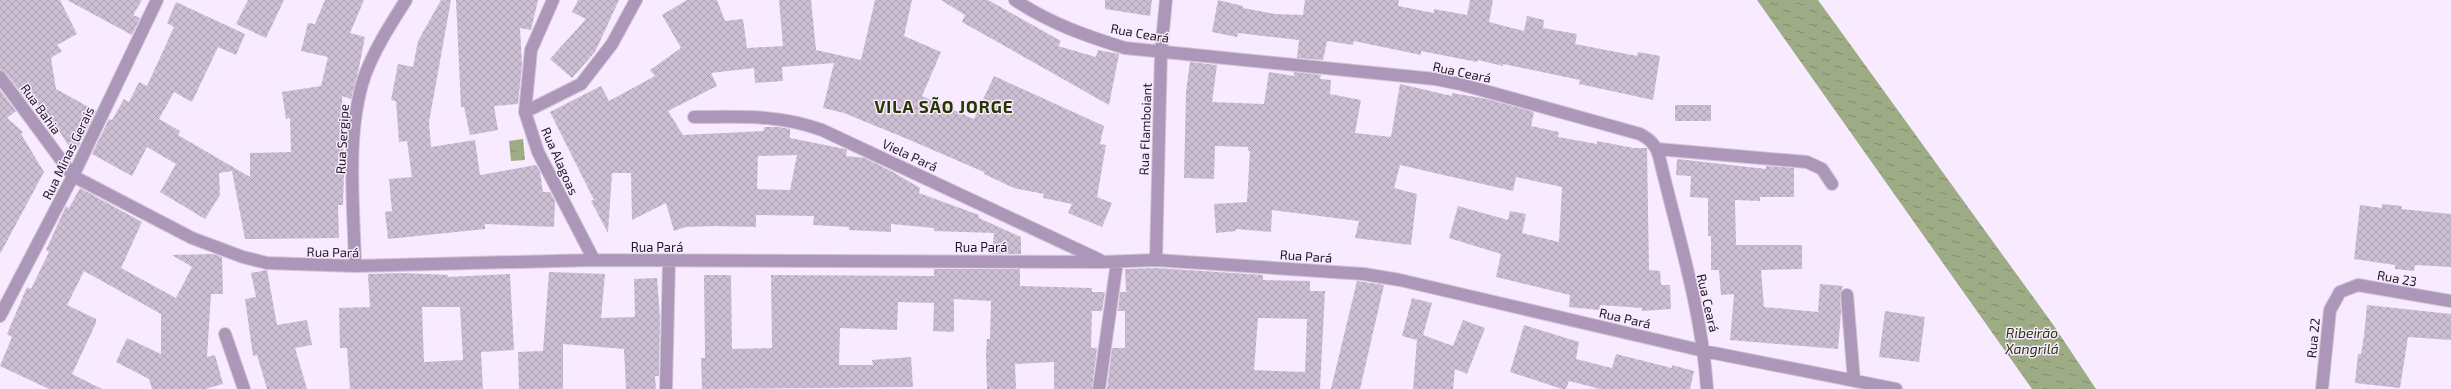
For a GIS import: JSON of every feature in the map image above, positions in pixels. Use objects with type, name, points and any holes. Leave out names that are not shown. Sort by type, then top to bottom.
[{"type":"street","name":"Rua Minas Gerais","points":[[0,316],[73,176],[157,0]]},
{"type":"street","name":"Rua Sergipe","points":[[355,266],[353,148],[359,97],[374,54],[406,0]]},
{"type":"street","name":"Rua Alagoas","points":[[553,0],[530,50],[525,112],[538,152],[594,260]]},
{"type":"street","points":[[525,112],[581,84],[612,44],[636,0]]},
{"type":"street","name":"Rua Ceará","points":[[1015,0],[1055,23],[1092,38],[1125,48],[1454,82],[1640,134],[1648,138],[1657,149],[1704,352],[1707,389]]},
{"type":"street","name":"Rua Flamboiant","points":[[1156,260],[1161,52],[1166,0]]},
{"type":"street","name":"Rua Bahia","points":[[0,77],[73,176]]},
{"type":"street","name":"Viela Pará","points":[[694,117],[774,118],[791,120],[822,130],[1103,262]]},
{"type":"street","points":[[1657,149],[1807,162],[1822,169],[1832,184]]},
{"type":"street","name":"Rua Pará","points":[[73,176],[192,238],[243,257],[289,265],[355,266],[594,260],[1103,262],[1156,260],[1364,274],[1400,280],[1704,352],[1896,389]]},
{"type":"street","points":[[666,389],[669,261]]},
{"type":"street","points":[[1099,389],[1117,262]]},
{"type":"street","name":"Rua 23","points":[[2340,292],[2358,285],[2451,301]]},
{"type":"street","name":"Rua 22","points":[[2322,389],[2330,310],[2340,292]]},
{"type":"street","points":[[1847,294],[1854,381]]},
{"type":"street","points":[[225,334],[244,389]]},
{"type":"water","name":"Ribeirão Xangrilá","points":[[1757,0],[1818,0],[2054,326],[2096,389],[2032,389]]},
{"type":"water","points":[[523,139],[525,160],[511,161],[509,141]]},
{"type":"building","points":[[0,0],[60,0],[77,34],[57,45],[62,51],[51,58],[56,89],[96,111],[78,147],[75,146],[72,151],[49,115],[47,117],[33,99],[28,102],[6,73],[0,70]]},
{"type":"building","points":[[67,0],[142,0],[133,15],[140,18],[132,35]]},
{"type":"building","points":[[248,0],[284,0],[266,38],[236,24]]},
{"type":"building","points":[[325,0],[364,0],[350,33],[365,37],[358,72],[351,99],[342,96],[344,173],[343,205],[338,205],[339,238],[245,239],[232,171],[219,173],[220,195],[205,219],[160,192],[176,164],[147,147],[132,176],[92,154],[109,119],[112,120],[124,99],[129,102],[139,82],[147,86],[174,27],[167,23],[176,2],[245,34],[236,55],[218,47],[192,102],[174,92],[159,119],[180,131],[178,135],[250,177],[250,153],[291,152],[290,118],[286,119],[282,92],[321,86],[328,57],[301,51],[308,23],[315,24]]},
{"type":"building","points":[[441,0],[451,0],[429,122],[431,147],[475,140],[480,175],[536,165],[540,172],[543,192],[550,192],[555,201],[554,227],[485,224],[485,229],[388,239],[385,212],[392,211],[389,179],[412,177],[407,141],[399,142],[396,101],[391,100],[398,64],[413,67],[418,41]]},
{"type":"building","points":[[456,0],[538,0],[531,30],[520,28],[522,65],[518,104],[494,106],[498,130],[470,135],[464,107],[461,107]]},
{"type":"building","points":[[578,0],[619,0],[595,52],[572,78],[550,59],[586,19],[572,12]]},
{"type":"building","points":[[687,0],[717,0],[725,21],[743,19],[747,48],[783,46],[779,0],[811,0],[816,50],[861,60],[875,0],[912,0],[904,36],[941,52],[922,96],[974,119],[994,76],[1104,126],[1100,144],[1106,145],[1097,197],[1112,203],[1102,227],[1068,213],[1072,204],[1043,198],[1044,194],[1014,188],[984,174],[984,172],[905,138],[844,113],[823,108],[834,63],[782,67],[783,81],[755,83],[754,68],[711,73],[717,86],[668,111],[683,135],[764,131],[764,127],[779,127],[790,129],[790,138],[845,149],[847,150],[846,156],[865,158],[891,171],[920,188],[919,193],[979,215],[979,218],[1021,237],[1021,254],[992,254],[994,233],[934,231],[934,228],[891,224],[891,232],[849,230],[849,227],[813,225],[814,216],[756,215],[756,227],[685,227],[674,231],[666,203],[632,220],[631,173],[612,173],[608,233],[591,201],[594,200],[550,112],[601,86],[609,101],[655,76],[650,70],[681,48],[662,15]],"holes":[[[797,155],[790,190],[757,189],[758,156]]]},
{"type":"building","points":[[941,0],[988,0],[1061,41],[1058,46],[1096,57],[1098,50],[1119,54],[1109,105],[962,22],[965,15]]},
{"type":"building","points":[[1105,0],[1152,0],[1150,16],[1105,9]]},
{"type":"building","points":[[1218,0],[1243,6],[1243,8],[1275,14],[1303,15],[1305,0],[1399,0],[1398,6],[1434,13],[1434,9],[1467,15],[1470,0],[1493,0],[1489,22],[1524,31],[1527,16],[1544,20],[1543,28],[1577,34],[1575,44],[1637,56],[1638,52],[1660,56],[1653,100],[1579,84],[1580,80],[1503,64],[1503,66],[1478,60],[1477,62],[1421,51],[1421,55],[1354,41],[1353,45],[1327,41],[1323,60],[1297,58],[1299,40],[1238,33],[1237,37],[1212,32]]},
{"type":"building","points":[[1190,62],[1217,65],[1212,102],[1264,104],[1269,72],[1294,76],[1294,72],[1321,75],[1320,79],[1331,80],[1330,94],[1361,100],[1355,133],[1391,137],[1400,84],[1452,96],[1452,93],[1487,99],[1534,112],[1531,126],[1559,132],[1558,137],[1597,144],[1597,141],[1634,148],[1647,148],[1649,270],[1660,271],[1661,285],[1670,285],[1671,309],[1642,311],[1642,308],[1600,305],[1599,310],[1569,307],[1570,295],[1496,277],[1501,254],[1449,238],[1458,206],[1508,220],[1510,211],[1526,214],[1522,233],[1559,242],[1562,187],[1516,177],[1513,191],[1400,165],[1394,188],[1417,194],[1411,245],[1355,238],[1359,221],[1272,210],[1271,232],[1236,229],[1236,231],[1216,233],[1214,204],[1247,202],[1250,151],[1248,151],[1248,147],[1215,146],[1214,179],[1184,178],[1186,92]]},
{"type":"building","points":[[0,90],[16,111],[7,118],[23,132],[21,134],[44,172],[0,254]]},
{"type":"building","points":[[1675,105],[1711,105],[1711,121],[1675,121]]},
{"type":"building","points":[[1677,159],[1766,169],[1766,166],[1794,168],[1794,197],[1760,197],[1760,201],[1735,200],[1736,245],[1802,245],[1802,269],[1761,270],[1764,307],[1818,312],[1820,284],[1843,286],[1840,295],[1841,312],[1838,349],[1730,340],[1734,294],[1721,295],[1719,270],[1711,270],[1711,236],[1708,236],[1708,198],[1690,197],[1691,176],[1676,175]]},
{"type":"building","points":[[80,188],[142,222],[121,268],[176,298],[192,267],[172,255],[213,254],[222,257],[223,294],[211,294],[207,357],[215,355],[223,384],[205,389],[152,389],[149,379],[116,362],[127,338],[161,354],[161,314],[84,271],[67,305],[96,319],[96,323],[72,374],[102,389],[49,389],[0,366],[12,337],[7,334],[27,287],[31,289],[49,252],[46,250],[66,206],[69,208]]},
{"type":"building","points":[[2382,204],[2402,206],[2401,209],[2451,214],[2451,267],[2415,265],[2414,271],[2395,269],[2395,265],[2354,259],[2360,205],[2382,208]]},
{"type":"building","points":[[1156,268],[1263,275],[1263,280],[1310,281],[1310,291],[1325,291],[1320,389],[1107,389],[1112,348],[1125,348],[1125,311],[1118,311],[1120,292],[1126,292],[1125,269]],"holes":[[[1258,318],[1307,319],[1305,372],[1254,370]]]},
{"type":"building","points":[[934,269],[1020,269],[1020,286],[1092,288],[1092,292],[1105,292],[1102,311],[1092,311],[1091,348],[1097,348],[1092,389],[1054,389],[1054,362],[1015,364],[1016,389],[987,389],[986,353],[987,339],[990,339],[991,301],[954,299],[954,332],[933,331],[934,303],[898,302],[897,330],[840,328],[839,365],[873,365],[872,360],[911,357],[913,387],[702,389],[701,358],[705,358],[704,275],[731,275],[732,349],[772,348],[771,275],[934,276]]},
{"type":"building","points":[[267,270],[277,325],[307,320],[312,345],[295,348],[307,389],[267,389],[257,355],[253,356],[245,299],[256,297],[251,273]]},
{"type":"building","points":[[549,272],[605,274],[601,318],[635,317],[634,279],[657,278],[660,318],[659,376],[655,376],[656,389],[626,389],[624,349],[563,344],[563,389],[519,389],[518,352],[543,351]]},
{"type":"building","points":[[403,273],[448,275],[448,277],[510,274],[514,350],[481,352],[483,389],[350,389],[347,348],[340,348],[339,308],[370,307],[368,274]],"holes":[[[422,307],[460,307],[463,360],[424,362]]]},
{"type":"building","points":[[1357,281],[1384,285],[1360,389],[1331,389]]},
{"type":"building","points":[[1412,298],[1432,303],[1423,335],[1453,346],[1463,320],[1485,328],[1467,374],[1455,369],[1453,389],[1413,389],[1417,340],[1402,336]]},
{"type":"building","points":[[2367,305],[2451,314],[2451,340],[2408,337],[2400,388],[2355,383],[2358,354],[2361,354],[2364,336]]},
{"type":"building","points":[[1885,311],[1925,317],[1919,362],[1879,357]]},
{"type":"building","points":[[1524,325],[1579,342],[1576,359],[1612,368],[1616,354],[1672,368],[1672,365],[1694,371],[1690,389],[1600,389],[1569,381],[1566,389],[1562,389],[1510,372]]},
{"type":"district","name":"VILA SÃO JORGE","points":[[944,107]]}]
